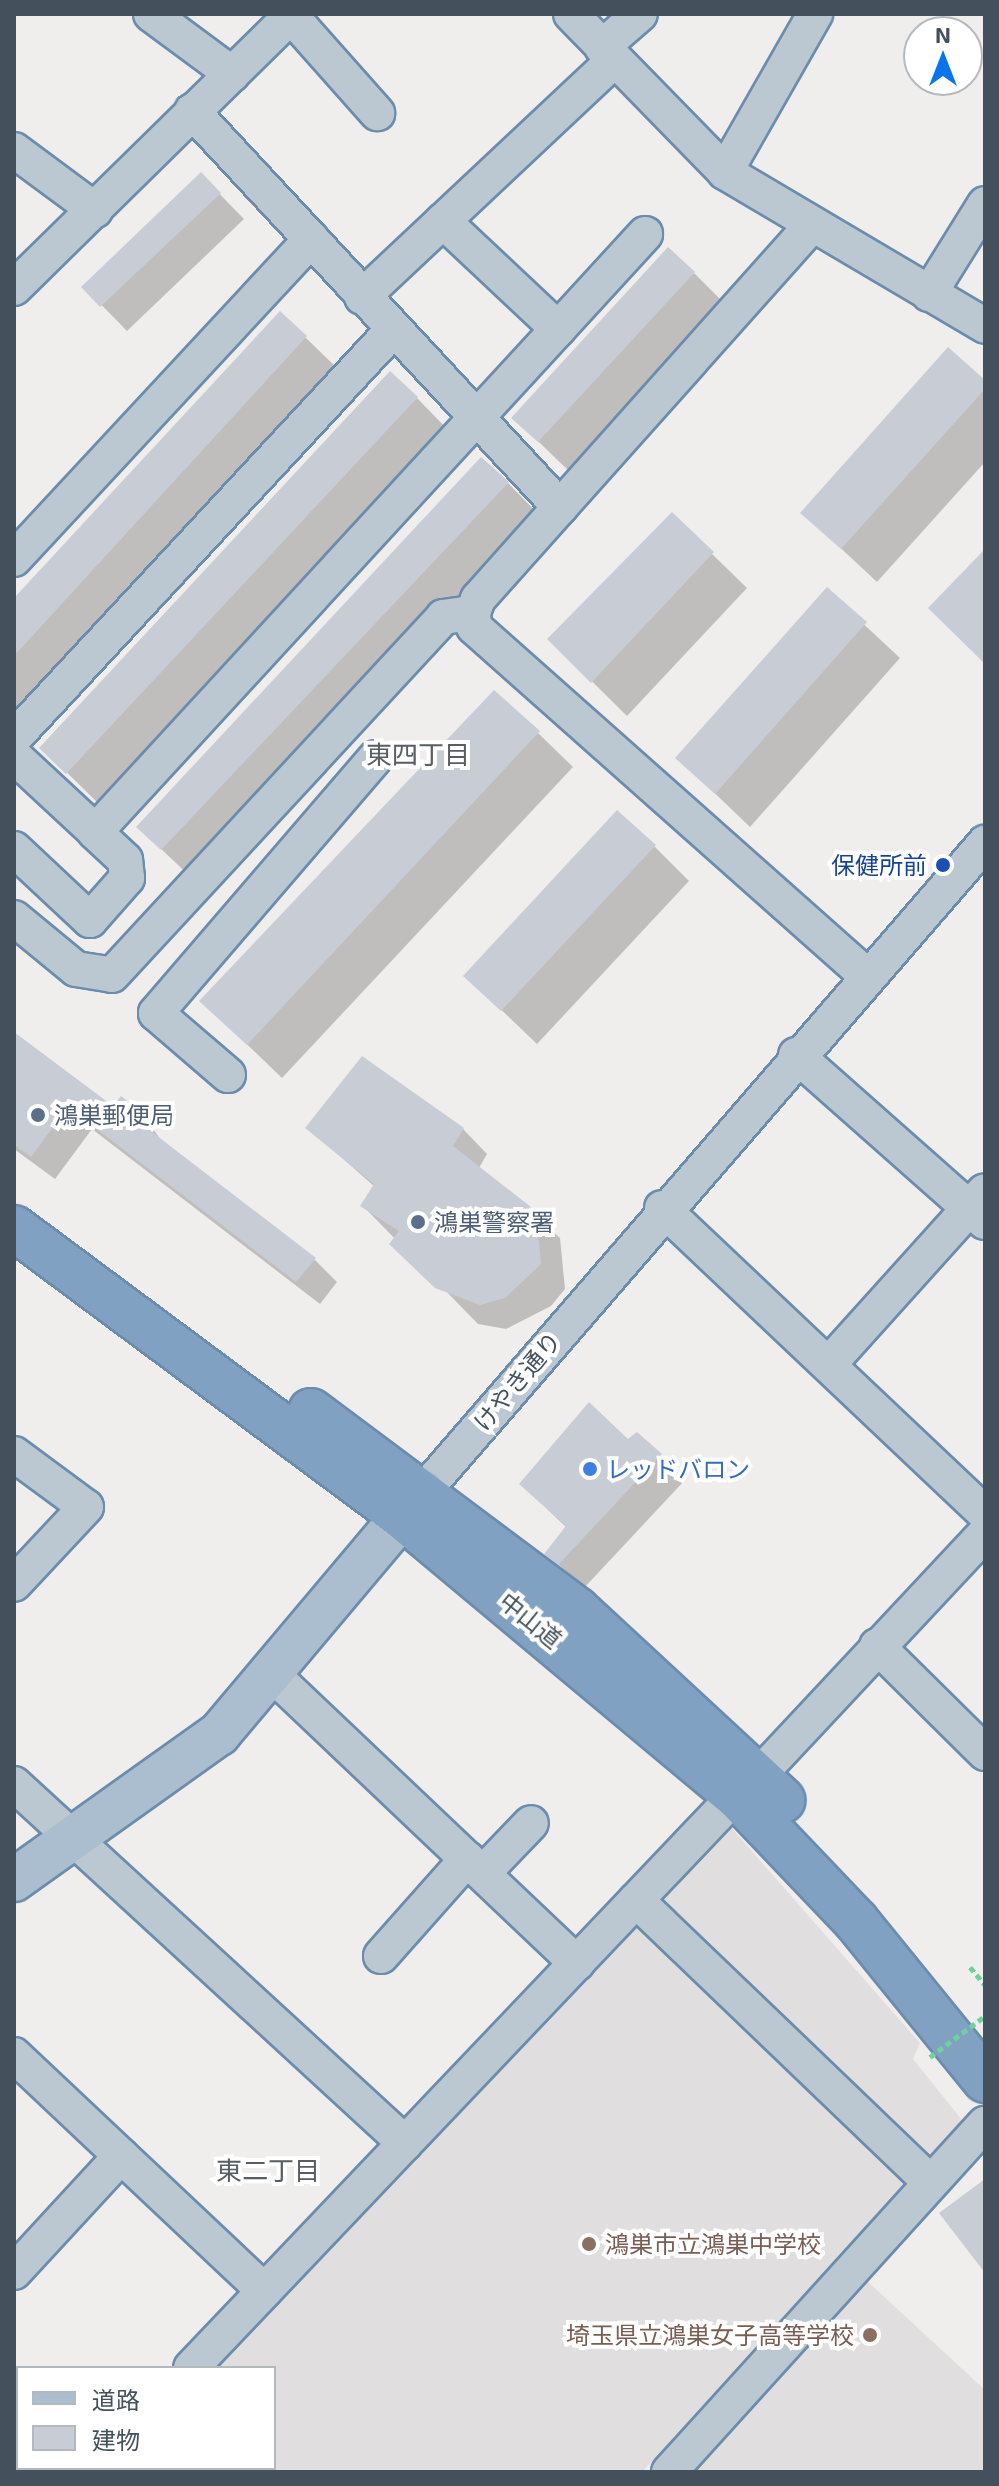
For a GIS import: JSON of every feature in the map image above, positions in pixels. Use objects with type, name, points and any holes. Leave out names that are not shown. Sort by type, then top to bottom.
[{"type":"highway","name":"中山道","points":[[15,1223],[413,1505],[577,1610],[747,1786],[985,2080]]},
{"type":"highway","name":"中山道","points":[[747,1786],[852,1872],[985,2039]]},
{"type":"main road","name":"けやき通り","points":[[14,1880],[219,1734],[273,1675],[413,1505]]},
{"type":"street","points":[[151,14],[232,74]]},
{"type":"street","points":[[571,14],[725,172],[811,226],[985,326]]},
{"type":"street","points":[[362,297],[443,221],[608,54],[640,14]]},
{"type":"street","points":[[725,172],[815,14]]},
{"type":"street","points":[[14,288],[292,15],[377,113]]},
{"type":"street","points":[[192,111],[560,507]]},
{"type":"street","points":[[14,150],[95,210]]},
{"type":"street","points":[[929,294],[985,204]]},
{"type":"street","points":[[443,221],[558,329]]},
{"type":"street","points":[[14,918],[76,969],[112,975],[443,617],[473,613],[560,507],[811,226]]},
{"type":"street","points":[[98,834],[645,234]]},
{"type":"street","points":[[14,559],[311,239]]},
{"type":"street","points":[[14,738],[393,330]]},
{"type":"street","points":[[473,613],[474,627],[867,976]]},
{"type":"street","points":[[14,756],[125,860],[127,878],[90,920],[14,849]]},
{"type":"street","points":[[228,1075],[156,1013],[375,758]]},
{"type":"street","points":[[271,804],[305,837]]},
{"type":"street","name":"けやき通り","points":[[413,1505],[662,1208],[985,843]]},
{"type":"street","points":[[796,1055],[980,1207],[829,1364]]},
{"type":"street","points":[[662,1208],[985,1513]]},
{"type":"street","points":[[14,1454],[86,1507],[14,1584]]},
{"type":"street","points":[[193,2366],[985,1533]]},
{"type":"street","points":[[877,1646],[985,1753]]},
{"type":"street","points":[[273,1675],[577,1963]]},
{"type":"street","points":[[14,1784],[78,1837],[405,2143]]},
{"type":"street","points":[[381,1956],[475,1866],[531,1823]]},
{"type":"street","points":[[636,1900],[930,2182]]},
{"type":"street","points":[[14,2055],[264,2291]]},
{"type":"street","points":[[669,2472],[985,2124]]},
{"type":"street","points":[[14,2272],[121,2156]]},
{"type":"path","points":[[970,1967],[985,1985]]},
{"type":"path","points":[[930,2057],[985,2016]]},
{"type":"shaded area","name":"鴻巣市立鴻巣中学校","points":[[729,1825],[920,2043],[913,2059],[962,2120],[642,2472],[110,2472],[276,2470],[276,2366],[211,2366]]},
{"type":"shaded area","name":"埼玉県立鴻巣女子高等学校","points":[[866,2280],[985,2390],[985,2472],[688,2472]]},
{"type":"building","points":[[201,172],[221,193],[100,307],[81,287]]},
{"type":"building","points":[[668,247],[695,272],[538,442],[511,418]]},
{"type":"building","points":[[280,311],[307,336],[14,656],[14,598]]},
{"type":"building","points":[[948,347],[985,380],[985,389],[841,549],[800,513]]},
{"type":"building","points":[[390,371],[418,397],[66,774],[39,748]]},
{"type":"building","points":[[481,457],[509,482],[161,850],[136,827]]},
{"type":"building","points":[[672,512],[714,552],[591,683],[547,639]]},
{"type":"building","points":[[985,549],[985,664],[928,608]]},
{"type":"building","points":[[827,587],[867,622],[715,794],[675,758]]},
{"type":"building","points":[[494,690],[540,731],[247,1045],[199,1001]]},
{"type":"building","points":[[617,810],[656,845],[501,1011],[463,976]]},
{"type":"building","points":[[14,1032],[113,1106],[121,1096],[145,1115],[139,1122],[316,1258],[296,1282],[68,1107],[31,1157],[14,1145]]},
{"type":"building","points":[[362,1056],[464,1128],[453,1146],[536,1211],[541,1264],[505,1298],[480,1305],[435,1288],[389,1244],[399,1231],[360,1206],[374,1184],[305,1128]]},
{"type":"building","name":"レッドバロン","points":[[589,1402],[628,1439],[637,1432],[662,1454],[558,1565],[544,1554],[566,1526],[519,1484]]},
{"type":"building","points":[[985,2179],[985,2273],[939,2213]]},
{"type":"place","name":"保健所前","points":[[943,865]]},
{"type":"place","name":"鴻巣郵便局","points":[[38,1115]]},
{"type":"place","name":"鴻巣警察署","points":[[418,1222]]},
{"type":"place","name":"レッドバロン","points":[[590,1469]]},
{"type":"place","name":"鴻巣市立鴻巣中学校","points":[[589,2244]]},
{"type":"place","name":"埼玉県立鴻巣女子高等学校","points":[[870,2335]]},
{"type":"district","name":"東四丁目","points":[[418,754]]},
{"type":"district","name":"東二丁目","points":[[268,2170]]}]
